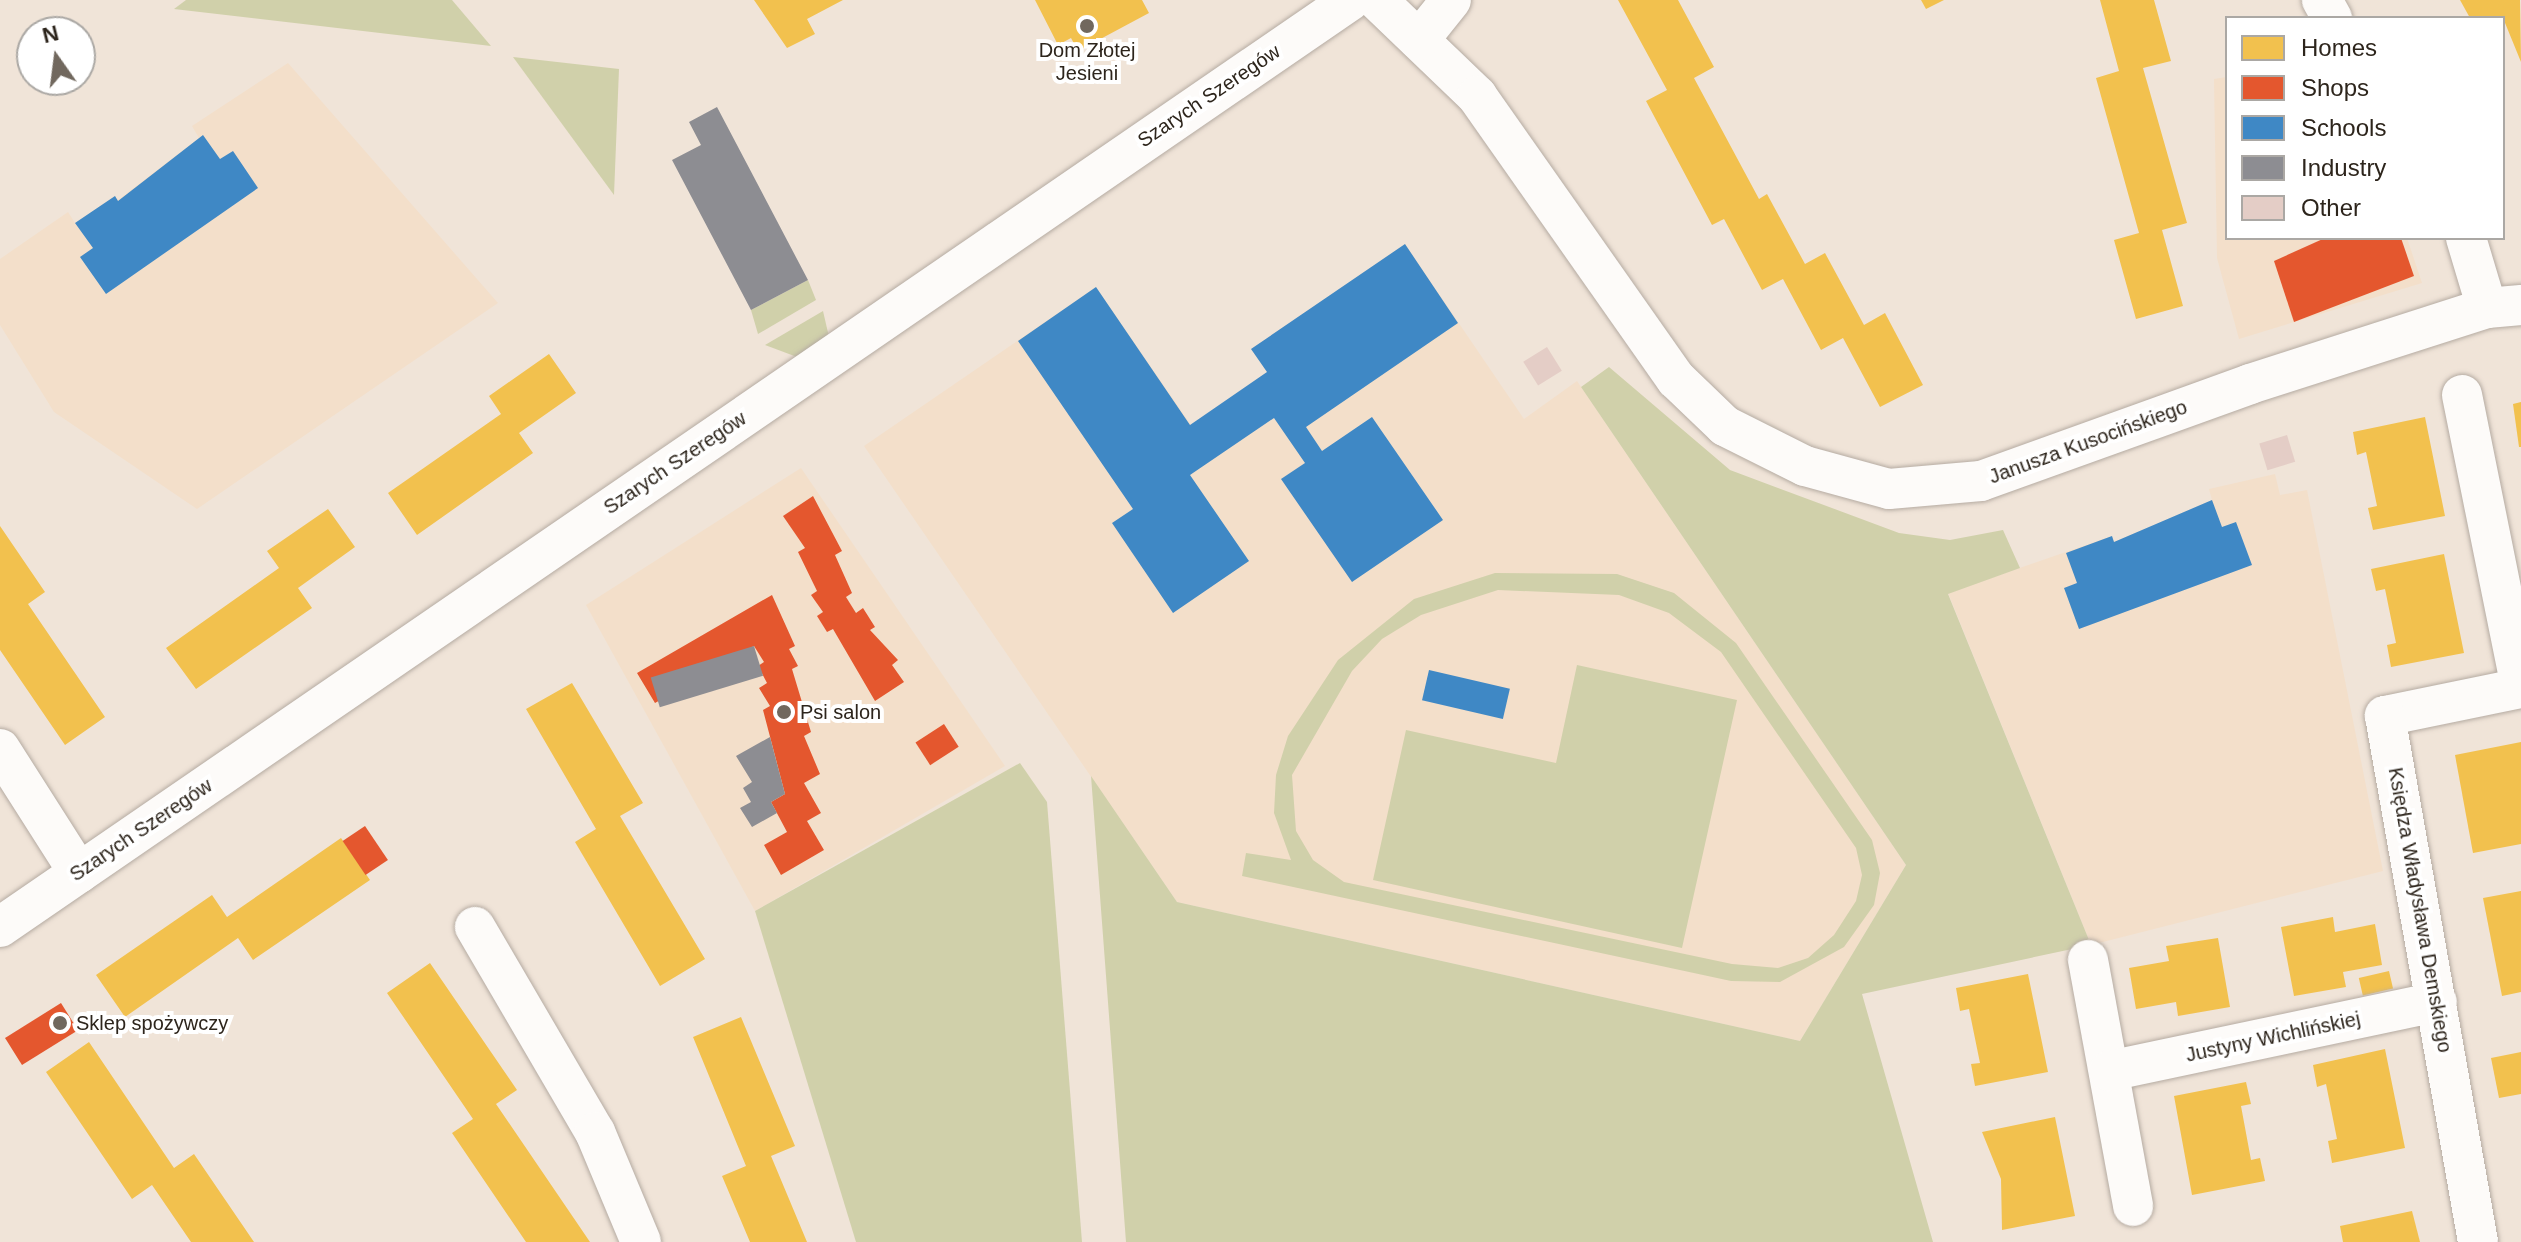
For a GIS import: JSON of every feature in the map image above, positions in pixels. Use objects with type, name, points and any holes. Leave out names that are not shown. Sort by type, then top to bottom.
[{"type":"street","name":"Szarych Szeregów","points":[[1,923],[79,873],[1351,0]]},
{"type":"street","name":"Janusza Kusocińskiego","points":[[1377,0],[1477,96],[1676,379],[1725,426],[1805,466],[1889,489],[1981,481],[2504,307]]},
{"type":"street","points":[[1419,40],[1451,0]]},
{"type":"street","points":[[2467,240],[2504,307]]},
{"type":"street","points":[[2462,395],[2521,688]]},
{"type":"street","name":"Księdza Władysława Demskiego","points":[[2478,1242],[2385,716],[2521,688]]},
{"type":"street","points":[[0,749],[79,873]]},
{"type":"street","points":[[475,927],[595,1132],[641,1242]]},
{"type":"street","points":[[2088,960],[2133,1206]]},
{"type":"street","name":"Justyny Wichlińskiej","points":[[2109,1071],[2437,1002]]},
{"type":"shaded area","points":[[288,63],[498,303],[197,509],[54,412],[0,325],[0,259],[68,212],[75,223],[115,196],[118,200],[199,138],[192,126]]},
{"type":"shaded area","points":[[2225,77],[2225,240],[2408,240],[2422,283],[2239,339],[2217,258],[2214,79]]},
{"type":"shaded area","points":[[1405,244],[1524,419],[1577,381],[1906,865],[1800,1041],[1177,902],[864,446],[1096,287],[1191,425],[1267,372],[1251,349]]},
{"type":"shaded area","points":[[801,468],[1005,766],[755,911],[586,605]]},
{"type":"shaded area","points":[[2275,474],[2280,495],[2307,490],[2383,871],[2091,945],[1948,593],[2112,536],[2114,542],[2212,500],[2209,489]]},
{"type":"green space","points":[[186,0],[452,0],[491,46],[174,9]]},
{"type":"green space","points":[[513,57],[619,69],[614,195]]},
{"type":"green space","points":[[808,280],[816,300],[758,334],[751,310]]},
{"type":"green space","points":[[823,311],[829,337],[797,357],[765,345]]},
{"type":"green space","points":[[1609,367],[1730,470],[1899,533],[1950,540],[2003,530],[2020,568],[1948,594],[2091,945],[1862,994],[1933,1242],[1126,1242],[1091,776],[1177,902],[1800,1041],[1906,865],[1581,387]]},
{"type":"green space","points":[[1495,573],[1617,574],[1674,593],[1736,643],[1872,840],[1880,873],[1874,905],[1844,947],[1780,982],[1731,981],[1242,876],[1246,853],[1291,860],[1274,813],[1276,775],[1288,736],[1338,660],[1414,599]],"holes":[[[1498,590],[1619,595],[1669,613],[1721,652],[1856,848],[1862,875],[1856,901],[1834,935],[1808,958],[1778,968],[1732,964],[1344,882],[1313,860],[1296,831],[1292,775],[1352,671],[1382,639],[1421,615]]]},
{"type":"green space","points":[[1577,665],[1737,700],[1682,948],[1373,880],[1406,730],[1556,763]]},
{"type":"green space","points":[[1020,763],[1047,802],[1082,1242],[856,1242],[755,911]]},
{"type":"building: Homes","points":[[754,0],[843,0],[807,19],[815,34],[787,48]]},
{"type":"building: Homes","name":"Dom Złotej Jesieni","points":[[1035,0],[1142,0],[1149,13],[1078,51],[1071,38],[1058,45]]},
{"type":"building: Homes","points":[[1618,0],[1678,0],[1714,67],[1694,78],[1759,199],[1767,194],[1805,264],[1825,253],[1864,325],[1885,313],[1923,385],[1880,407],[1843,338],[1821,350],[1783,279],[1762,290],[1724,219],[1712,225],[1646,101],[1667,90]]},
{"type":"building: Homes","points":[[1921,0],[1944,0],[1926,9]]},
{"type":"building: Homes","points":[[2100,0],[2154,0],[2171,61],[2143,68],[2187,223],[2162,230],[2183,306],[2136,319],[2114,240],[2139,233],[2096,78],[2119,71]]},
{"type":"building: Homes","points":[[2460,0],[2520,0],[2521,62],[2505,16],[2469,16]]},
{"type":"building: Homes","points":[[549,354],[576,393],[519,433],[533,453],[417,535],[388,493],[501,414],[489,396]]},
{"type":"building: Homes","points":[[2521,402],[2521,447],[2519,447],[2513,404]]},
{"type":"building: Homes","points":[[2425,417],[2445,516],[2373,530],[2368,508],[2377,506],[2366,452],[2357,455],[2353,432]]},
{"type":"building: Homes","points":[[328,509],[355,547],[298,588],[312,608],[196,689],[166,648],[279,568],[267,551]]},
{"type":"building: Homes","points":[[0,526],[45,592],[28,604],[105,717],[65,745],[0,650]]},
{"type":"building: Homes","points":[[2444,554],[2464,653],[2391,667],[2387,645],[2396,643],[2385,589],[2376,591],[2371,569]]},
{"type":"building: Homes","points":[[572,683],[643,803],[620,816],[705,959],[660,986],[575,842],[596,829],[526,709]]},
{"type":"building: Homes","points":[[2521,742],[2521,844],[2473,853],[2455,755]]},
{"type":"building: Homes","points":[[341,838],[370,880],[253,960],[238,938],[125,1017],[96,975],[212,895],[227,917]]},
{"type":"building: Homes","points":[[2521,891],[2521,992],[2502,996],[2483,898]]},
{"type":"building: Homes","points":[[2333,917],[2335,932],[2375,924],[2382,965],[2343,972],[2346,987],[2294,996],[2281,927]]},
{"type":"building: Homes","points":[[2218,938],[2230,1007],[2178,1016],[2176,1002],[2136,1009],[2129,968],[2169,961],[2166,946]]},
{"type":"building: Homes","points":[[430,963],[517,1090],[496,1104],[590,1242],[526,1242],[452,1133],[473,1119],[387,993]]},
{"type":"building: Homes","points":[[2389,971],[2393,989],[2363,996],[2359,978]]},
{"type":"building: Homes","points":[[2028,974],[2048,1072],[1975,1086],[1971,1064],[1980,1063],[1969,1009],[1960,1011],[1956,988]]},
{"type":"building: Homes","points":[[741,1017],[795,1146],[771,1156],[807,1242],[750,1242],[722,1176],[746,1166],[693,1037]]},
{"type":"building: Homes","points":[[89,1042],[174,1168],[194,1154],[254,1242],[191,1242],[152,1185],[132,1199],[46,1072]]},
{"type":"building: Homes","points":[[2385,1049],[2405,1148],[2332,1163],[2328,1141],[2337,1139],[2326,1084],[2317,1087],[2313,1065]]},
{"type":"building: Homes","points":[[2521,1052],[2521,1094],[2499,1098],[2491,1058]]},
{"type":"building: Homes","points":[[2246,1082],[2251,1104],[2241,1106],[2251,1160],[2260,1158],[2265,1181],[2192,1195],[2174,1096]]},
{"type":"building: Homes","points":[[2055,1117],[2075,1216],[2002,1230],[2001,1179],[1982,1132]]},
{"type":"building: Homes","points":[[2412,1211],[2420,1242],[2343,1242],[2340,1226]]},
{"type":"building: Shops","points":[[2321,240],[2402,240],[2414,276],[2294,322],[2274,261]]},
{"type":"building: Shops","points":[[813,496],[842,551],[835,555],[852,593],[846,597],[856,613],[863,608],[875,627],[870,630],[898,660],[892,665],[904,682],[875,701],[833,629],[827,632],[817,616],[823,612],[811,595],[817,591],[798,552],[805,548],[783,516]]},
{"type":"building: Shops","points":[[772,595],[795,646],[789,649],[798,666],[792,669],[811,732],[804,736],[820,774],[804,783],[821,813],[807,821],[824,850],[781,875],[764,845],[787,832],[771,802],[785,794],[763,710],[770,706],[759,688],[767,683],[758,666],[764,662],[754,646],[655,703],[637,673]]},
{"type":"building: Shops","points":[[944,724],[959,747],[930,765],[915,743]]},
{"type":"building: Shops","points":[[365,826],[388,860],[366,875],[343,841]]},
{"type":"building: Shops","points":[[61,1003],[78,1030],[22,1065],[5,1038]]},
{"type":"building: Schools","points":[[203,135],[220,159],[233,151],[258,188],[106,294],[80,257],[93,248],[75,223],[115,196],[118,201]]},
{"type":"building: Schools","points":[[1405,244],[1458,323],[1306,427],[1322,451],[1372,417],[1443,520],[1352,582],[1281,479],[1305,463],[1274,418],[1190,475],[1249,561],[1173,613],[1112,523],[1133,509],[1018,341],[1096,287],[1190,425],[1267,372],[1251,349]]},
{"type":"building: Schools","points":[[2212,500],[2222,527],[2236,522],[2252,565],[2079,629],[2064,588],[2077,583],[2066,553],[2112,536],[2114,542]]},
{"type":"building: Schools","points":[[1429,670],[1510,689],[1503,719],[1422,700]]},
{"type":"building: Industry","points":[[717,107],[808,280],[751,310],[672,160],[701,145],[689,122]]},
{"type":"building: Industry","points":[[754,646],[763,676],[660,707],[651,678]]},
{"type":"building: Industry","points":[[770,737],[785,794],[771,802],[777,813],[752,827],[740,808],[751,802],[743,788],[752,782],[736,756]]},
{"type":"building: Other","points":[[1547,347],[1562,371],[1538,386],[1523,362]]},
{"type":"building: Other","points":[[2287,435],[2295,462],[2267,470],[2259,443]]},
{"type":"place","name":"Dom Złotej Jesieni","points":[[1087,26]]},
{"type":"place","name":"Psi salon","points":[[784,712]]},
{"type":"place","name":"Sklep spożywczy","points":[[60,1023]]}]
